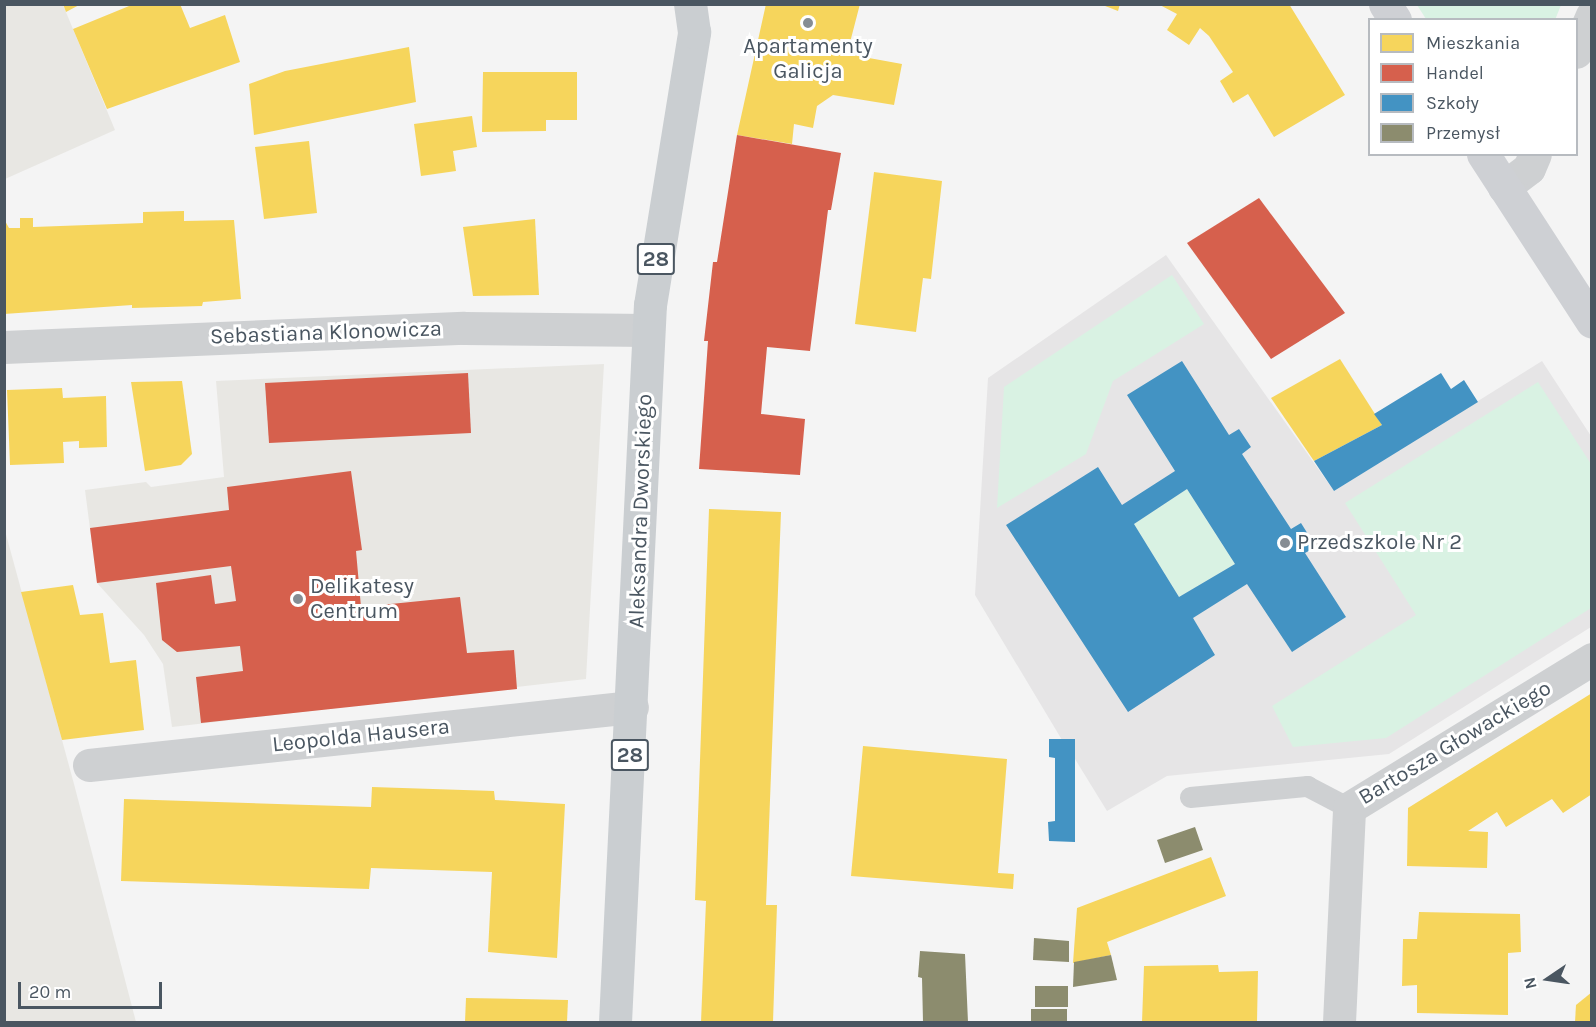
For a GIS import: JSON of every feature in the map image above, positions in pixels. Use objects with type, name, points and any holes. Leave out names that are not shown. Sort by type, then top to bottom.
[{"type":"main road","name":"Aleksandra Dworskiego","points":[[615,1023],[632,707],[648,330],[674,140],[696,14]]},
{"type":"street","points":[[1385,4],[1394,18]]},
{"type":"street","points":[[1578,47],[1592,15]]},
{"type":"street","points":[[1484,156],[1592,322]]},
{"type":"street","points":[[1504,187],[1529,168],[1534,156]]},
{"type":"street","name":"Sebastiana Klonowicza","points":[[4,346],[464,328],[648,330]]},
{"type":"street","name":"Bartosza Głowackiego","points":[[1339,1023],[1349,808],[1592,659]]},
{"type":"street","name":"Leopolda Hausera","points":[[89,765],[632,707]]},
{"type":"lane","points":[[1190,797],[1307,786],[1349,808]]},
{"type":"shaded area","points":[[5,5],[63,5],[115,130],[5,179]]},
{"type":"shaded area","name":"Przedszkole Nr 2","points":[[1166,255],[1334,491],[1542,361],[1591,436],[1591,627],[1389,754],[1167,776],[1107,811],[1075,759],[1075,739],[1062,740],[975,595],[988,378]]},
{"type":"shaded area","points":[[604,364],[586,679],[172,727],[163,664],[144,635],[97,583],[85,490],[146,482],[151,487],[224,477],[216,381]]},
{"type":"shaded area","points":[[4,527],[74,784],[136,1022],[5,1022]]},
{"type":"green space","points":[[1417,5],[1561,5],[1556,18],[1425,18]]},
{"type":"green space","points":[[1172,275],[1204,324],[1113,381],[1086,454],[997,508],[1004,387]]},
{"type":"green space","points":[[1538,382],[1591,464],[1591,608],[1386,738],[1293,747],[1272,706],[1416,615],[1345,503]]},
{"type":"green space","points":[[1187,489],[1235,564],[1179,597],[1134,524]]},
{"type":"building: Mieszkania","points":[[63,4],[81,4],[66,12]]},
{"type":"building: Mieszkania","points":[[134,4],[180,4],[190,28],[225,15],[240,62],[107,109],[73,29]]},
{"type":"building: Mieszkania","points":[[766,4],[860,4],[847,54],[902,64],[894,105],[833,95],[817,106],[813,128],[794,124],[792,144],[737,135]]},
{"type":"building: Mieszkania","points":[[1100,4],[1120,4],[1118,11]]},
{"type":"building: Mieszkania","points":[[1158,4],[1289,4],[1345,95],[1274,137],[1248,94],[1233,103],[1220,81],[1233,72],[1209,36],[1200,28],[1189,45],[1167,30],[1177,14]]},
{"type":"building: Mieszkania","points":[[409,47],[416,102],[254,135],[249,84],[285,71]]},
{"type":"building: Mieszkania","points":[[483,72],[577,72],[577,120],[546,120],[546,131],[482,132]]},
{"type":"building: Mieszkania","points":[[472,116],[477,147],[453,151],[456,171],[421,176],[414,124]]},
{"type":"building: Mieszkania","points":[[309,141],[317,213],[264,219],[255,147]]},
{"type":"building: Mieszkania","points":[[874,172],[942,181],[931,279],[923,278],[916,332],[855,324]]},
{"type":"building: Mieszkania","points":[[184,211],[184,221],[234,220],[241,299],[203,302],[202,306],[132,308],[132,305],[4,314],[4,219],[9,228],[20,228],[20,218],[33,218],[33,227],[143,223],[143,212]]},
{"type":"building: Mieszkania","points":[[535,219],[539,295],[473,296],[463,227]]},
{"type":"building: Mieszkania","points":[[1340,359],[1382,425],[1314,461],[1271,398]]},
{"type":"building: Mieszkania","points":[[182,381],[192,454],[181,465],[145,471],[131,382]]},
{"type":"building: Mieszkania","points":[[62,388],[63,398],[106,396],[107,447],[79,448],[79,441],[63,442],[64,463],[10,465],[7,390]]},
{"type":"building: Mieszkania","points":[[709,509],[781,512],[766,905],[777,905],[773,1022],[701,1022],[706,901],[695,900]]},
{"type":"building: Mieszkania","points":[[73,585],[80,615],[103,613],[110,663],[136,660],[144,730],[62,740],[21,592]]},
{"type":"building: Mieszkania","points":[[1592,693],[1592,794],[1563,813],[1552,799],[1506,827],[1497,812],[1468,831],[1488,832],[1487,868],[1407,866],[1408,808]]},
{"type":"building: Mieszkania","points":[[863,746],[1007,759],[998,873],[1014,874],[1013,889],[851,876]]},
{"type":"building: Mieszkania","points":[[372,787],[494,791],[495,800],[565,804],[557,958],[488,952],[492,872],[371,868],[369,889],[121,881],[124,799],[371,807]]},
{"type":"building: Mieszkania","points":[[1211,857],[1226,896],[1107,942],[1111,955],[1073,963],[1077,908]]},
{"type":"building: Mieszkania","points":[[1419,912],[1520,914],[1521,952],[1508,953],[1508,1015],[1417,1013],[1417,985],[1402,986],[1403,939],[1417,939]]},
{"type":"building: Mieszkania","points":[[1218,965],[1219,972],[1258,971],[1257,1022],[1142,1022],[1144,966]]},
{"type":"building: Mieszkania","points":[[1592,992],[1592,1022],[1575,1022],[1576,1005]]},
{"type":"building: Mieszkania","points":[[466,998],[568,1000],[567,1022],[465,1022]]},
{"type":"building: Handel","points":[[737,135],[841,153],[831,210],[828,210],[810,351],[767,347],[761,414],[805,419],[800,475],[699,469],[708,341],[704,341],[713,262],[717,262]]},
{"type":"building: Handel","points":[[1259,198],[1345,313],[1271,359],[1187,243]]},
{"type":"building: Handel","points":[[468,373],[471,433],[269,443],[265,383]]},
{"type":"building: Handel","name":"Delikatesy Centrum","points":[[351,471],[362,550],[356,551],[361,607],[460,597],[467,653],[514,650],[517,689],[201,723],[196,677],[243,671],[240,646],[177,652],[162,640],[156,583],[211,575],[215,604],[236,601],[231,566],[97,583],[90,528],[229,510],[227,487]]},
{"type":"building: Szkoły","points":[[1182,361],[1229,435],[1239,429],[1251,447],[1242,454],[1291,529],[1301,523],[1316,547],[1305,553],[1346,617],[1292,652],[1247,584],[1193,618],[1215,655],[1128,712],[1006,525],[1098,467],[1122,505],[1175,471],[1127,395]],"holes":[[[1187,489],[1235,564],[1179,597],[1134,524]]]},
{"type":"building: Szkoły","points":[[1441,373],[1451,389],[1464,380],[1478,402],[1334,491],[1314,461],[1382,425],[1374,414]]},
{"type":"building: Szkoły","points":[[1049,739],[1075,739],[1075,842],[1049,841],[1048,822],[1055,821],[1055,758],[1049,757]]},
{"type":"building: Przemysł","points":[[1195,827],[1203,850],[1165,863],[1157,840]]},
{"type":"building: Przemysł","points":[[1034,938],[1069,941],[1069,962],[1033,960]]},
{"type":"building: Przemysł","points":[[920,951],[965,954],[968,1022],[923,1022],[922,978],[918,977]]},
{"type":"building: Przemysł","points":[[1111,955],[1117,980],[1073,987],[1074,962]]},
{"type":"building: Przemysł","points":[[1035,986],[1068,986],[1068,1007],[1035,1007]]},
{"type":"building: Przemysł","points":[[1031,1009],[1067,1009],[1067,1022],[1031,1022]]},
{"type":"place","name":"Apartamenty Galicja","points":[[808,23]]},
{"type":"place","name":"Przedszkole Nr 2","points":[[1285,543]]},
{"type":"place","name":"Delikatesy Centrum","points":[[298,599]]}]
